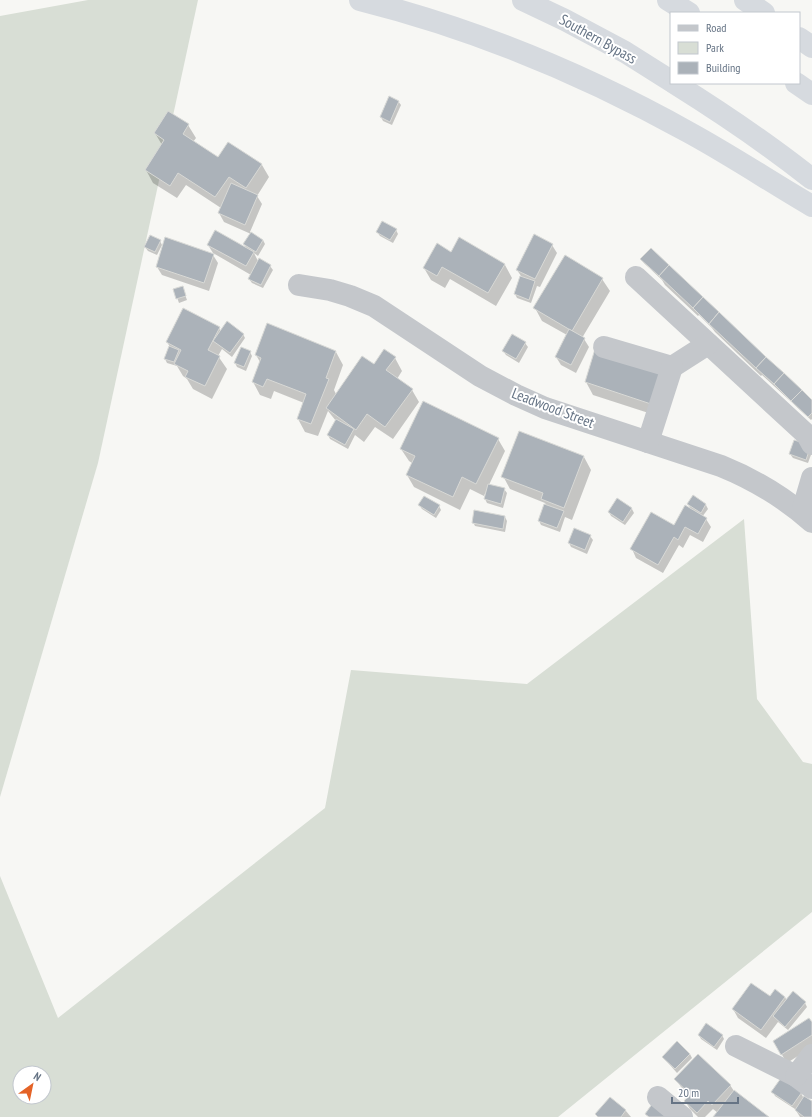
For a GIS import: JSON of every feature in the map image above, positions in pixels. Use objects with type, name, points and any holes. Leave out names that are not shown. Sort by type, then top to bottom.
[{"type":"highway","points":[[360,0],[401,10],[473,34],[538,58],[610,90],[689,132],[812,206]]},
{"type":"highway","name":"Southern Bypass","points":[[523,0],[565,20],[624,52],[670,80]]},
{"type":"highway","points":[[668,0],[687,12]]},
{"type":"highway","points":[[745,0],[763,12]]},
{"type":"highway","points":[[800,39],[812,47]]},
{"type":"highway","points":[[676,84],[722,113],[786,158],[812,179]]},
{"type":"highway","points":[[797,84],[812,94]]},
{"type":"street","points":[[636,276],[807,435],[812,444]]},
{"type":"street","name":"Leadwood Street","points":[[299,285],[330,290],[374,306],[480,376],[516,396],[545,408],[721,466],[744,476],[807,517]]},
{"type":"street","points":[[648,442],[672,367],[708,344]]},
{"type":"street","points":[[604,347],[672,367]]},
{"type":"street","points":[[807,517],[812,478]]},
{"type":"street","points":[[736,1046],[804,1082],[812,1055]]},
{"type":"street","points":[[658,1097],[682,1117]]},
{"type":"green space","points":[[88,0],[198,0],[98,463],[0,797],[0,16]]},
{"type":"green space","points":[[744,519],[757,699],[803,762],[812,764],[812,912],[558,1117],[0,1117],[0,876],[58,1018],[325,808],[351,670],[527,684]]},
{"type":"building","points":[[389,96],[399,101],[390,122],[380,117]]},
{"type":"building","points":[[168,111],[189,124],[183,134],[218,157],[228,142],[262,164],[246,188],[229,177],[215,197],[178,173],[170,186],[145,170],[164,140],[154,133]]},
{"type":"building","points":[[231,183],[258,195],[245,225],[218,213]]},
{"type":"building","points":[[382,221],[397,229],[390,240],[376,232]]},
{"type":"building","points":[[215,230],[254,252],[246,266],[207,245]]},
{"type":"building","points":[[251,232],[263,240],[256,252],[243,244]]},
{"type":"building","points":[[534,234],[553,244],[535,279],[516,270]]},
{"type":"building","points":[[150,235],[161,240],[155,252],[144,247]]},
{"type":"building","points":[[165,237],[214,254],[204,283],[156,267]]},
{"type":"building","points":[[459,237],[505,264],[488,293],[442,267],[437,276],[423,268],[437,243],[451,252]]},
{"type":"building","points":[[651,248],[669,265],[659,276],[640,259]]},
{"type":"building","points":[[565,255],[603,278],[572,331],[533,308]]},
{"type":"building","points":[[259,258],[271,265],[261,285],[248,279]]},
{"type":"building","points":[[669,265],[703,297],[693,308],[659,276]]},
{"type":"building","points":[[520,276],[535,281],[529,300],[514,294]]},
{"type":"building","points":[[183,286],[186,296],[176,299],[173,289]]},
{"type":"building","points":[[703,297],[719,312],[709,324],[693,308]]},
{"type":"building","points":[[183,308],[220,327],[208,350],[220,356],[205,386],[185,377],[188,371],[174,364],[181,350],[166,342]]},
{"type":"building","points":[[719,312],[766,357],[756,368],[709,324]]},
{"type":"building","points":[[227,321],[244,334],[230,353],[213,341]]},
{"type":"building","points":[[267,323],[336,351],[326,378],[329,379],[311,424],[297,419],[306,394],[267,379],[263,387],[252,382],[261,358],[255,355]]},
{"type":"building","points":[[569,329],[585,338],[571,365],[555,357]]},
{"type":"building","points":[[512,334],[526,342],[516,359],[502,351]]},
{"type":"building","points":[[169,346],[179,350],[174,362],[164,359]]},
{"type":"building","points":[[241,347],[251,351],[244,367],[234,363]]},
{"type":"building","points":[[384,349],[396,357],[386,370],[413,389],[385,427],[367,414],[356,430],[326,408],[362,356],[374,364]]},
{"type":"building","points":[[595,349],[667,372],[657,406],[585,382]]},
{"type":"building","points":[[766,357],[784,373],[774,384],[756,368]]},
{"type":"building","points":[[784,373],[802,390],[791,401],[774,384]]},
{"type":"building","points":[[802,390],[812,400],[812,413],[808,417],[791,401]]},
{"type":"building","points":[[423,401],[499,438],[476,484],[462,477],[453,497],[406,475],[415,456],[400,449]]},
{"type":"building","points":[[336,419],[354,429],[345,445],[327,435]]},
{"type":"building","points":[[519,431],[584,456],[564,508],[541,499],[543,493],[501,477]]},
{"type":"building","points":[[794,440],[811,445],[806,460],[789,454]]},
{"type":"building","points":[[488,484],[505,488],[501,504],[484,499]]},
{"type":"building","points":[[693,495],[706,504],[701,513],[687,504]]},
{"type":"building","points":[[424,496],[440,505],[434,515],[418,505]]},
{"type":"building","points":[[617,498],[632,508],[623,522],[608,512]]},
{"type":"building","points":[[544,504],[564,511],[557,528],[538,521]]},
{"type":"building","points":[[685,505],[707,518],[698,534],[685,527],[678,540],[674,537],[658,565],[630,549],[651,512],[674,525]]},
{"type":"building","points":[[474,510],[505,516],[503,529],[472,523]]},
{"type":"building","points":[[574,528],[591,535],[585,550],[568,543]]},
{"type":"building","points":[[751,983],[770,996],[775,989],[785,997],[761,1030],[732,1009]]},
{"type":"building","points":[[793,991],[806,1002],[785,1027],[773,1016]]},
{"type":"building","points":[[809,1018],[812,1022],[812,1035],[781,1055],[773,1041]]},
{"type":"building","points":[[706,1023],[723,1035],[714,1047],[698,1035]]},
{"type":"building","points":[[677,1041],[690,1054],[675,1069],[662,1057]]},
{"type":"building","points":[[698,1054],[731,1085],[712,1105],[708,1101],[697,1113],[684,1101],[690,1094],[674,1079]]},
{"type":"building","points":[[781,1078],[802,1092],[792,1106],[771,1092]]},
{"type":"building","points":[[734,1090],[769,1117],[713,1117]]},
{"type":"building","points":[[804,1096],[812,1101],[812,1117],[804,1117],[795,1110]]},
{"type":"building","points":[[610,1097],[626,1110],[621,1117],[598,1117],[595,1114]]},
{"type":"building","points":[[655,1100],[677,1117],[649,1117],[645,1114]]}]
